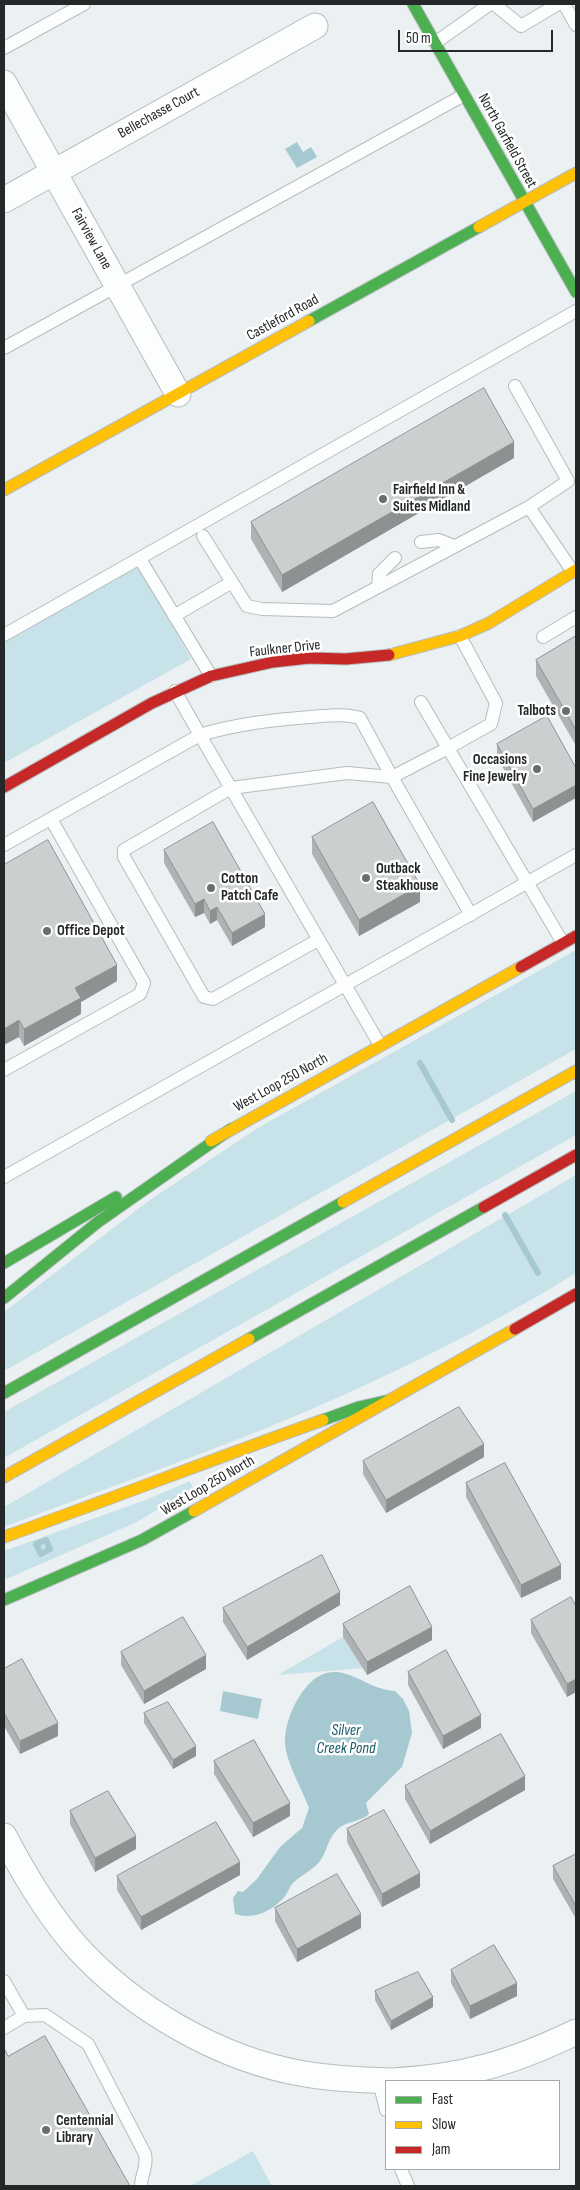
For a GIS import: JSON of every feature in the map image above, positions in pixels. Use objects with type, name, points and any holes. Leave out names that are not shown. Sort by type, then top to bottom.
[{"type":"main road","name":"North Garfield Street","points":[[413,4],[576,292]]},
{"type":"main road","name":"Castleford Road","points":[[4,490],[524,200],[576,173]]},
{"type":"main road","name":"Faulkner Drive","points":[[4,787],[175,692],[210,676],[291,660],[384,656],[408,651],[460,636],[489,623],[575,571]]},
{"type":"main road","name":"West Loop 250 North","points":[[4,1263],[230,1129],[576,936]]},
{"type":"main road","points":[[4,1393],[576,1071]]},
{"type":"main road","points":[[4,1298],[98,1222],[230,1129]]},
{"type":"main road","points":[[4,1477],[576,1155]]},
{"type":"main road","name":"West Loop 250 North","points":[[4,1600],[142,1540],[576,1294]]},
{"type":"main road","points":[[4,1536],[130,1492],[198,1464],[359,1407],[390,1400]]},
{"type":"street","name":"Bellechasse Court","points":[[4,200],[315,26]]},
{"type":"street","name":"Fairview Lane","points":[[4,83],[178,394]]},
{"type":"street","points":[[4,1836],[48,1911],[75,1944],[106,1975],[151,2011],[214,2046],[276,2067],[303,2074],[337,2079],[385,2081]]},
{"type":"street","points":[[400,2080],[457,2075],[492,2066],[539,2050],[576,2032]]},
{"type":"lane","points":[[4,48],[84,4]]},
{"type":"lane","points":[[435,43],[490,4]]},
{"type":"lane","points":[[494,4],[521,26],[558,4]]},
{"type":"lane","points":[[564,4],[576,25]]},
{"type":"lane","points":[[4,348],[464,95]]},
{"type":"lane","points":[[4,635],[576,311]]},
{"type":"lane","points":[[203,536],[247,606],[262,609],[333,611],[529,507],[568,481],[515,386]]},
{"type":"lane","points":[[529,507],[575,571]]},
{"type":"lane","points":[[421,542],[439,540],[454,546]]},
{"type":"lane","points":[[378,587],[380,574],[394,558]]},
{"type":"lane","points":[[140,559],[210,676]]},
{"type":"lane","points":[[174,616],[232,582]]},
{"type":"lane","points":[[543,637],[576,618]]},
{"type":"lane","points":[[318,940],[213,999],[204,997],[124,857],[124,850],[231,788],[346,773],[392,776],[491,724],[496,703],[460,636]]},
{"type":"lane","points":[[175,692],[380,1045]]},
{"type":"lane","points":[[421,702],[563,943]]},
{"type":"lane","points":[[4,845],[200,735],[259,721],[335,715],[353,716],[360,718],[471,915]]},
{"type":"lane","points":[[4,1070],[140,994],[144,983],[51,819]]},
{"type":"lane","points":[[4,1177],[576,856]]},
{"type":"lane","points":[[4,1981],[24,2016]]},
{"type":"lane","points":[[4,2028],[24,2016],[45,2014],[88,2044],[145,2154],[147,2164],[141,2180],[141,2186]]},
{"type":"lane","points":[[401,2170],[408,2186]]},
{"type":"shaded area","points":[[137,561],[191,659],[4,763],[4,635]]},
{"type":"shaded area","points":[[576,950],[576,1049],[4,1371],[4,1312],[147,1202],[256,1129]]},
{"type":"shaded area","points":[[576,1091],[576,1135],[4,1458],[4,1412]]},
{"type":"shaded area","points":[[576,1175],[576,1273],[497,1319],[442,1348],[316,1407],[272,1426],[4,1527],[4,1507]]},
{"type":"shaded area","points":[[190,1481],[193,1488],[137,1522],[4,1580],[4,1551],[148,1499]]},
{"type":"shaded area","points":[[343,1637],[363,1668],[278,1675]]},
{"type":"shaded area","points":[[253,2151],[272,2186],[190,2186]]},
{"type":"water","points":[[297,142],[303,152],[311,147],[317,157],[297,168],[285,149]]},
{"type":"water","name":"Silver Creek Pond","points":[[330,1672],[353,1676],[379,1688],[395,1691],[403,1699],[409,1711],[412,1733],[402,1767],[366,1803],[369,1814],[339,1828],[319,1862],[293,1883],[285,1896],[275,1906],[256,1915],[242,1916],[235,1914],[233,1898],[238,1891],[243,1892],[257,1879],[280,1847],[302,1828],[309,1808],[291,1767],[286,1750],[285,1734],[291,1713],[302,1692],[317,1677]]},
{"type":"water","points":[[223,1691],[262,1699],[258,1719],[220,1711]]},
{"type":"building","name":"Fairfield Inn & Suites Midland","points":[[484,388],[514,442],[282,575],[251,522]]},
{"type":"building","name":"Talbots","points":[[576,636],[576,730],[536,660]]},
{"type":"building","name":"Occasions Fine Jewelry","points":[[547,716],[576,768],[576,785],[533,809],[497,744]]},
{"type":"building","name":"Outback Steakhouse","points":[[373,802],[420,885],[359,920],[312,837]]},
{"type":"building","name":"Cotton Patch Cafe","points":[[213,822],[265,914],[232,933],[217,907],[210,911],[204,899],[195,904],[164,850]]},
{"type":"building","name":"Office Depot","points":[[48,840],[117,965],[75,988],[81,998],[24,1029],[19,1020],[4,1029],[4,865]]},
{"type":"building","points":[[459,1407],[484,1444],[386,1500],[363,1461]]},
{"type":"building","points":[[505,1463],[561,1565],[521,1585],[466,1483]]},
{"type":"building","points":[[322,1555],[340,1592],[247,1647],[223,1608]]},
{"type":"building","points":[[410,1586],[432,1627],[367,1662],[343,1624]]},
{"type":"building","points":[[571,1597],[576,1606],[576,1679],[567,1684],[531,1620]]},
{"type":"building","points":[[183,1617],[206,1655],[144,1691],[121,1652]]},
{"type":"building","points":[[446,1650],[481,1715],[443,1736],[408,1672]]},
{"type":"building","points":[[22,1659],[58,1723],[20,1741],[4,1713],[4,1669]]},
{"type":"building","points":[[168,1702],[196,1746],[173,1760],[144,1713]]},
{"type":"building","points":[[501,1734],[525,1776],[430,1831],[405,1786]]},
{"type":"building","points":[[254,1740],[290,1803],[253,1823],[214,1761]]},
{"type":"building","points":[[108,1791],[136,1836],[95,1858],[70,1811]]},
{"type":"building","points":[[384,1810],[420,1873],[382,1894],[347,1829]]},
{"type":"building","points":[[216,1822],[240,1862],[141,1917],[117,1876]]},
{"type":"building","points":[[576,1854],[576,1906],[553,1866]]},
{"type":"building","points":[[337,1874],[361,1914],[297,1949],[275,1908]]},
{"type":"building","points":[[494,1945],[517,1983],[470,2006],[451,1970]]},
{"type":"building","points":[[418,1972],[433,1997],[391,2021],[375,1991]]},
{"type":"building","name":"Centennial Library","points":[[45,2036],[130,2186],[4,2186],[4,2048],[8,2056]]},
{"type":"waterway","points":[[420,1063],[452,1120]]},
{"type":"waterway","points":[[505,1215],[538,1273]]},
{"type":"waterway","points":[[46,1540],[50,1549],[41,1554],[36,1544],[46,1540]]},
{"type":"traffic: fast","points":[[413,4],[576,292]]},
{"type":"traffic: fast","points":[[309,321],[479,227]]},
{"type":"traffic: fast","points":[[4,1298],[98,1222],[231,1129]]},
{"type":"traffic: fast","points":[[4,1263],[116,1197]]},
{"type":"traffic: fast","points":[[4,1393],[343,1202]]},
{"type":"traffic: fast","points":[[249,1339],[484,1207]]},
{"type":"traffic: fast","points":[[323,1420],[359,1407],[390,1400]]},
{"type":"traffic: fast","points":[[4,1600],[142,1540],[194,1511]]},
{"type":"traffic: slow","points":[[479,227],[576,173]]},
{"type":"traffic: slow","points":[[4,490],[309,321]]},
{"type":"traffic: slow","points":[[389,655],[460,636],[489,623],[576,570]]},
{"type":"traffic: slow","points":[[211,1141],[521,967]]},
{"type":"traffic: slow","points":[[343,1202],[576,1071]]},
{"type":"traffic: slow","points":[[194,1511],[515,1329]]},
{"type":"traffic: slow","points":[[4,1477],[249,1339]]},
{"type":"traffic: slow","points":[[4,1537],[323,1420]]},
{"type":"traffic: jam","points":[[4,787],[152,703],[211,676],[273,662],[309,658],[346,659],[389,655]]},
{"type":"traffic: jam","points":[[521,967],[576,936]]},
{"type":"traffic: jam","points":[[484,1207],[576,1155]]},
{"type":"traffic: jam","points":[[515,1329],[576,1294]]},
{"type":"place","name":"Fairfield Inn & Suites Midland","points":[[383,499]]},
{"type":"place","name":"Talbots","points":[[566,711]]},
{"type":"place","name":"Occasions Fine Jewelry","points":[[537,769]]},
{"type":"place","name":"Outback Steakhouse","points":[[366,878]]},
{"type":"place","name":"Cotton Patch Cafe","points":[[211,888]]},
{"type":"place","name":"Office Depot","points":[[47,931]]},
{"type":"place","name":"Centennial Library","points":[[46,2130]]}]
